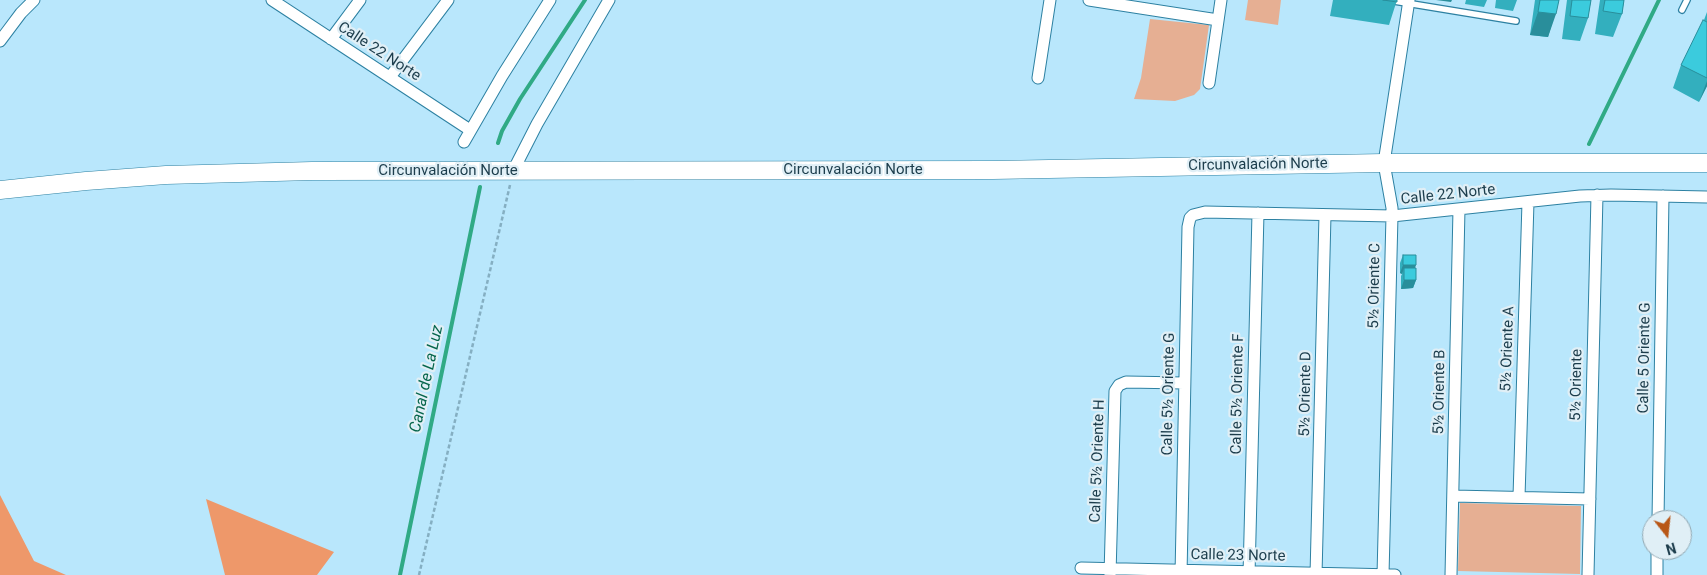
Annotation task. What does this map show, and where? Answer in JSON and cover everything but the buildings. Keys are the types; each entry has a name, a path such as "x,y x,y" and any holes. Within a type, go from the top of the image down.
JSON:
{"main road":[{"name":"Circunvalación Norte","path":"0,190 110,179 239,172 993,170 1384,163 1707,163"}],"street":[{"path":"0,41 21,13 34,0"},
{"name":"Calle 22 Norte","path":"272,0 470,130"},
{"path":"331,38 360,0"},
{"path":"390,77 448,0"},
{"path":"464,142 502,76 550,0"},
{"path":"513,171 537,124 609,0"},
{"path":"1038,78 1050,0"},
{"path":"1089,0 1218,20"},
{"path":"1209,83 1221,0"},
{"name":"5½ Oriente C","path":"1383,575 1392,216 1384,163 1408,2"},
{"name":"Calle 22 Norte","path":"1194,215 1201,212 1392,216 1597,195 1707,197"},
{"name":"5½ Oriente","path":"1588,575 1597,195"},
{"name":"Calle 5 Oriente G","path":"1658,510 1663,196"},
{"name":"5½ Oriente A","path":"1519,497 1528,202"},
{"name":"5½ Oriente B","path":"1451,575 1459,210"},
{"name":"Calle 5½ Oriente F","path":"1249,573 1258,213"},
{"name":"Calle 5½ Oriente G","path":"1181,572 1188,223 1194,215"},
{"name":"5½ Oriente D","path":"1316,574 1325,215"},
{"name":"Calle 5½ Oriente H","path":"1110,572 1115,391 1118,385 1126,382 1184,383"},
{"path":"1453,496 1590,499"},
{"path":"1657,560 1657,575"},
{"name":"Calle 23 Norte","path":"1081,568 1110,572 1395,575"}],"lane":[{"path":"1388,0 1516,21"},
{"path":"1682,10 1686,0"}],"path":[{"path":"418,575 513,171"}],"shaded area":[{"path":"1248,0 1281,0 1278,25 1245,20"},
{"path":"1150,19 1209,25 1200,89 1194,95 1175,101 1134,99 1141,78"},
{"path":"0,495 34,561 66,575 0,575"},
{"path":"206,499 334,552 317,575 225,575"},
{"path":"1460,503 1581,506 1580,574 1458,571"}],"waterway":[{"name":"Canal de La Luz","path":"498,143 502,131 520,99 585,0"},
{"path":"1589,144 1659,0"},
{"name":"Canal de La Luz","path":"400,575 480,187"}]}
